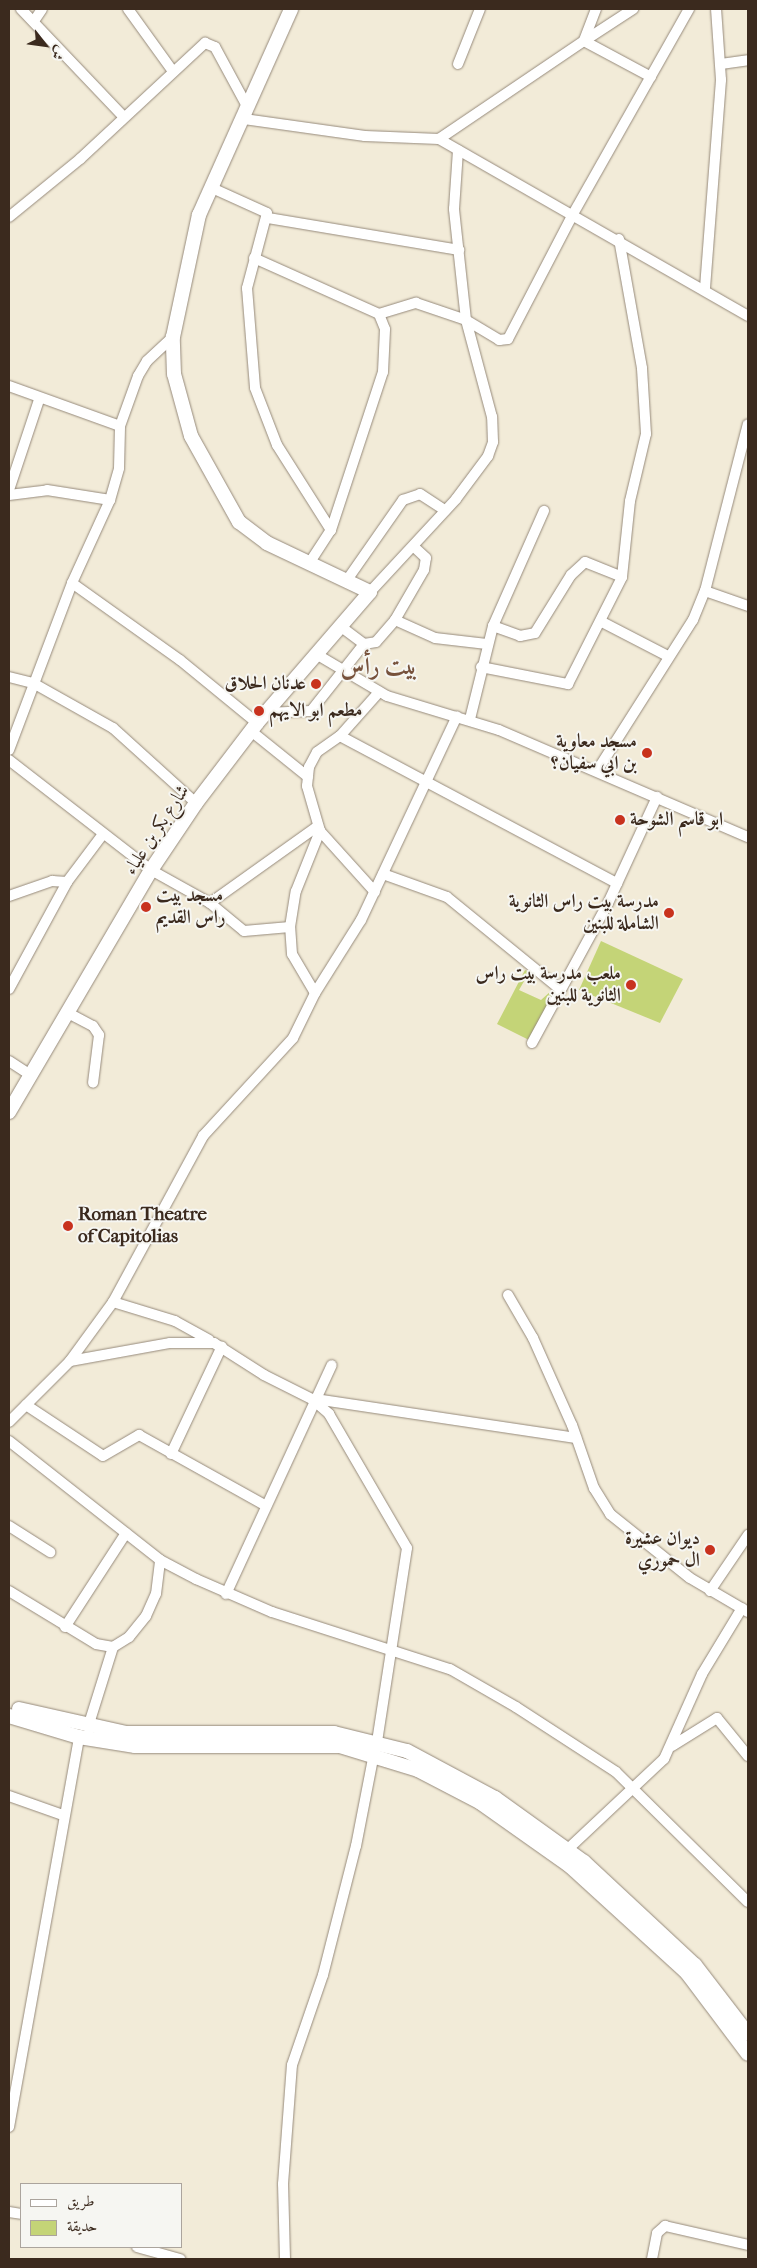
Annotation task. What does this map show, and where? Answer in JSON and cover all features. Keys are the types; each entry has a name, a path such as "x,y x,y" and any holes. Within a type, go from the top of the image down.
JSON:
{"main road":[{"path":"291,9 212,188 189,246 173,337 174,374 182,410 229,509 248,531 370,592"},
{"name":"شارع بكر بن علياء","path":"9,1112 70,1014 151,870 196,803 258,723 370,592"},
{"path":"9,1706 83,1732"},
{"path":"9,1716 163,1748 318,1744 375,1747 454,1774 568,1849 682,1952 717,1989 748,2034"},
{"path":"375,1747 481,1803 570,1866 687,1973 748,2054"}],"street":[{"path":"21,9 123,116"},
{"path":"34,21 42,9"},
{"path":"128,9 172,70"},
{"path":"458,64 480,9"},
{"path":"584,41 596,9"},
{"path":"439,139 634,9"},
{"path":"254,258 379,314 416,303 466,320 499,340 508,339 573,214 689,9"},
{"path":"705,288 721,64 716,9"},
{"path":"584,41 651,77"},
{"path":"10,213 123,116 172,70 210,43 246,113 365,136 439,139 705,288 748,316"},
{"path":"721,64 748,60"},
{"path":"370,592 414,547 445,510 488,456 493,442 492,417 466,320 453,201 458,150"},
{"path":"212,188 264,209 268,218 254,258 247,288 255,388 277,445 331,530"},
{"path":"268,218 459,250"},
{"path":"481,668 568,684 602,622 622,577 630,501 646,434 642,368 618,239"},
{"path":"310,562 331,530 383,372 385,329 379,314"},
{"path":"9,749 72,583 110,500 119,468 120,426 147,361 173,337"},
{"path":"9,386 40,400 120,426"},
{"path":"9,490 40,400"},
{"path":"597,770 668,656 693,620 705,592 748,424"},
{"path":"9,495 47,490 110,500"},
{"path":"347,580 403,500 420,494 445,510"},
{"path":"470,719 481,668 493,626 544,511"},
{"path":"258,723 308,714 364,644 376,642 395,620 427,563 414,547"},
{"path":"493,626 520,636 535,633 571,575 585,562 622,577"},
{"path":"72,583 180,660 258,723 308,777 319,829 375,892"},
{"path":"705,592 748,606"},
{"path":"395,620 435,638 487,644"},
{"path":"602,622 668,656"},
{"path":"340,626 364,644"},
{"path":"316,654 345,668 379,692 470,719 597,770 748,837"},
{"path":"9,677 33,683 113,728 196,803"},
{"path":"308,777 317,752 340,736 379,692"},
{"path":"9,1422 70,1361 113,1302 187,1160 221,1115 293,1038 315,993 343,953 375,892 428,785 457,716"},
{"path":"340,736 428,785 617,884"},
{"path":"9,760 151,870 210,904 246,932 290,927"},
{"path":"532,1043 617,884 657,797"},
{"path":"210,904 319,829"},
{"path":"315,993 292,954 290,927 296,890 319,829"},
{"path":"9,989 67,882 103,834"},
{"path":"383,874 446,897 561,990"},
{"path":"9,896 52,881 67,882"},
{"path":"70,1014 93,1026 99,1036 93,1083"},
{"path":"9,1062 32,1076"},
{"path":"508,1295 533,1338 576,1438 594,1488 610,1514 635,1538 710,1591 745,1610 698,1680 672,1746"},
{"path":"113,1302 176,1321 218,1345 264,1375 312,1399 329,1414 406,1542 407,1570 390,1648 375,1747 329,1952 292,2065 283,2184 285,2259"},
{"path":"70,1361 170,1343 218,1345"},
{"path":"171,1454 218,1345"},
{"path":"226,1594 312,1399 332,1365"},
{"path":"312,1399 576,1438"},
{"path":"26,1405 103,1456 139,1436 264,1505"},
{"path":"9,1441 160,1560 226,1594 390,1648 470,1679 596,1757 635,1789 748,1902"},
{"path":"9,1526 50,1552"},
{"path":"65,1627 126,1532"},
{"path":"710,1591 748,1535"},
{"path":"9,2127 63,1815 83,1732 113,1647 129,1637 146,1616 156,1594 160,1560"},
{"path":"9,1591 65,1627 96,1644 113,1647"},
{"path":"568,1849 635,1789 672,1746 717,1718 748,1756"},
{"path":"9,1796 63,1815"},
{"path":"652,2259 657,2233 665,2226 748,2245"},
{"path":"141,2248 180,2259"}],"green space":[{"name":"ملعب مدرسة بيت راس الثانوية للبنين","path":"601,941 683,979 660,1023 579,990"},
{"path":"525,970 536,975 527,976 519,990 541,1000 551,991 556,994 531,1041 497,1024"}],"place":[{"name":"عدنان الحلاق","path":"316,684"},
{"name":"مطعم ابو الايهم","path":"259,711"},
{"name":"مسجد معاوية بن ابي سفيان؟","path":"647,753"},
{"name":"ابو قاسم الشوحة","path":"620,820"},
{"name":"مسجد بيت راس القديم","path":"146,907"},
{"name":"مدرسة بيت راس الثانوية الشاملة للبنين","path":"669,913"},
{"name":"ملعب مدرسة بيت راس الثانوية للبنين","path":"631,985"},
{"name":"Roman Theatre of Capitolias","path":"68,1226"},
{"name":"ديوان عشيرة ال حموري","path":"710,1550"}],"district":[{"name":"بيت رأس","path":"379,667"}]}
